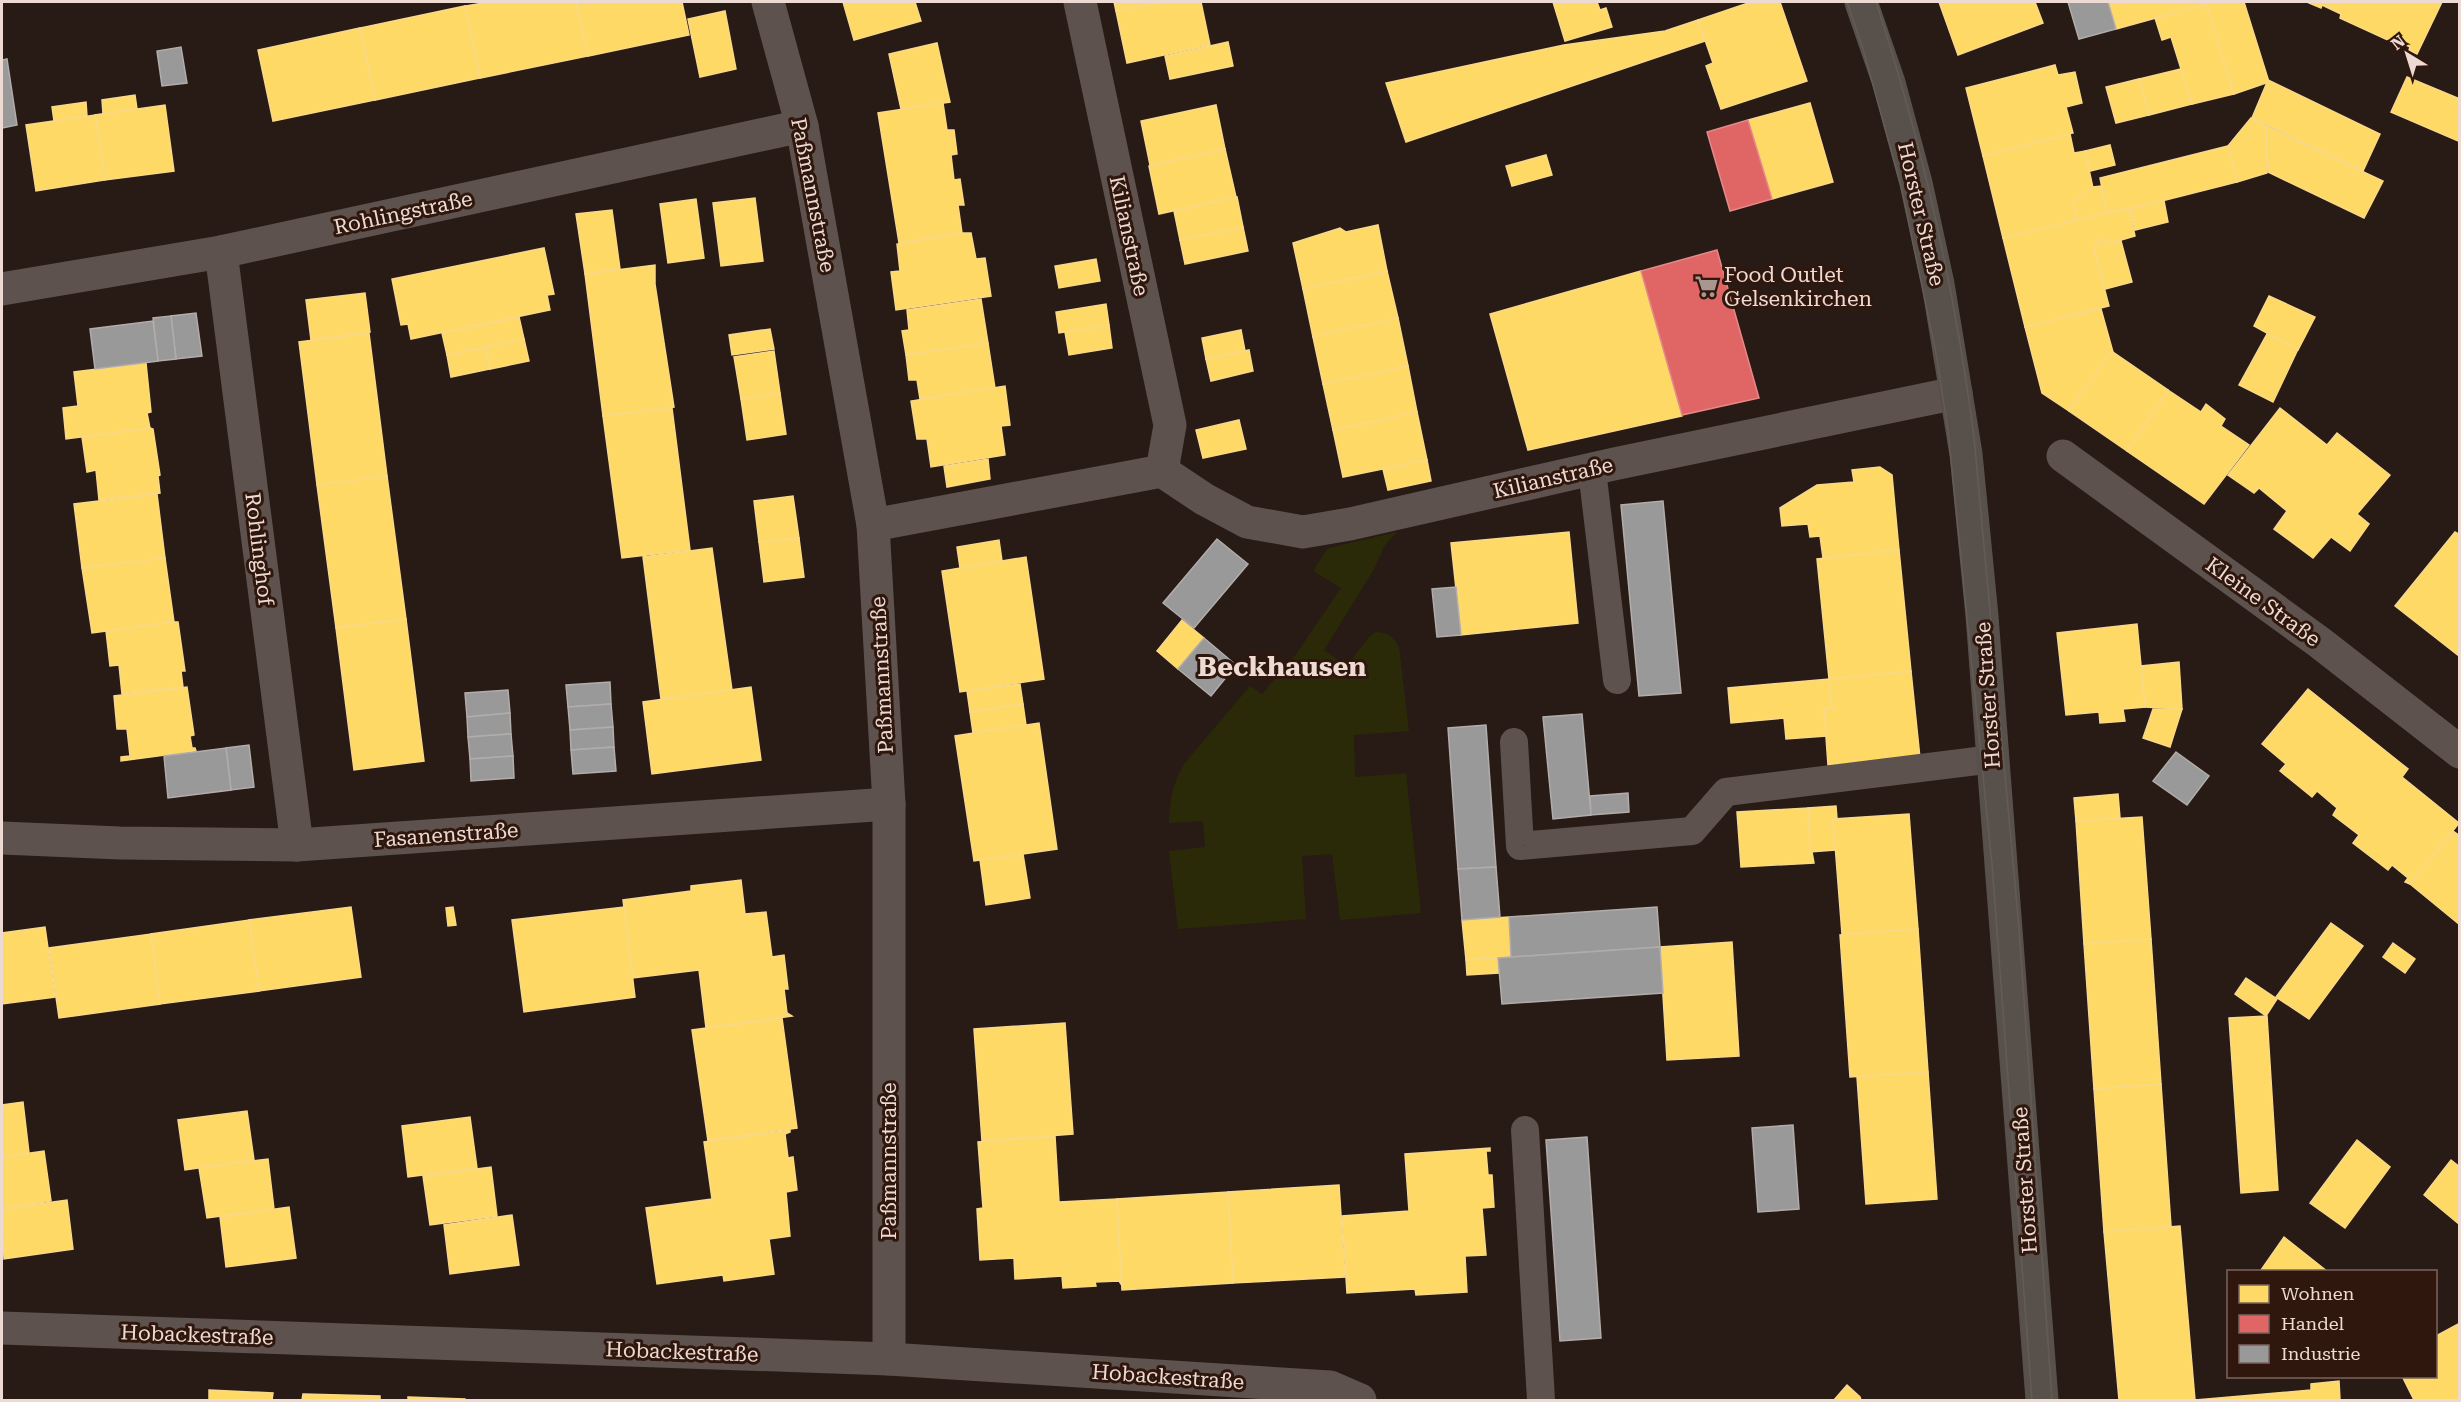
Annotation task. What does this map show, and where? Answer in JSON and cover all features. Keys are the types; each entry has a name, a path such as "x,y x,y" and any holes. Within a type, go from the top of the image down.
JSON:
{"main road":[{"name":"Horster Straße","path":"1861,2 1888,82 1916,183 1938,284 1966,454 1993,759 2042,1401"}],"street":[{"name":"Paßmannstraße","path":"768,2 802,126 873,525 889,804 889,1359"},
{"name":"Kilianstraße","path":"1080,2 1170,425 1162,471 1204,499 1247,522 1303,532 1350,524 1956,393"},
{"name":"Rohlingstraße","path":"2,290 220,252 802,126"},
{"name":"Rohlinghof","path":"220,252 297,845"},
{"name":"Kleine Straße","path":"2063,456 2319,642 2460,752"},
{"path":"873,525 1162,471"},
{"name":"Fasanenstraße","path":"2,838 120,843 297,845 889,804"},
{"name":"Hobackestraße","path":"2,1328 889,1359 1330,1387 1360,1401"}],"lane":[{"path":"1592,470 1617,680"},
{"path":"1514,742 1520,846 1692,831 1726,792 1993,759"},
{"path":"1525,1130 1541,1401"}],"shaded area":[{"path":"1397,532 1385,545 1374,569 1324,650 1347,666 1368,638 1376,632 1390,636 1399,647 1409,731 1354,735 1355,777 1406,773 1421,913 1340,920 1332,854 1302,856 1306,919 1178,929 1169,851 1205,847 1203,821 1169,823 1172,792 1184,764 1250,686 1262,694 1296,654 1341,588 1313,571 1328,548"}],"building: Wohnen":[{"path":"489,2 576,2 588,56 480,78 465,6"},
{"path":"576,2 682,2 689,35 588,56"},
{"path":"843,2 915,2 921,21 854,40"},
{"path":"1114,2 1161,2 1116,11"},
{"path":"1161,2 1201,2 1210,45 1127,63 1116,11"},
{"path":"1553,2 1597,2 1600,10 1606,8 1612,27 1565,41"},
{"path":"1751,2 1780,2 1807,81 1721,109 1706,66 1713,63 1698,20"},
{"path":"1939,2 2035,2 2043,23 1958,55"},
{"path":"2108,2 2204,2 2206,4 2116,29"},
{"path":"2204,2 2244,2 2269,82 2234,94"},
{"path":"2310,2 2442,2 2417,54 2409,50 2410,47 2392,38 2390,41 2340,18 2341,14"},
{"path":"2206,4 2234,94 2192,104 2171,37 2162,40 2155,18"},
{"path":"465,6 480,78 375,100 360,28"},
{"path":"725,11 736,69 700,77 688,19"},
{"path":"1698,20 1705,41 1406,142 1386,83 1564,45 1665,31"},
{"path":"360,28 375,100 273,121 258,50"},
{"path":"1228,42 1233,66 1170,79 1165,56"},
{"path":"937,43 950,102 901,109 889,54"},
{"path":"2055,65 2058,75 2075,72 2082,103 2066,107 2073,133 1983,156 1966,88"},
{"path":"2181,69 2192,104 2149,115 2139,79"},
{"path":"2407,77 2460,99 2458,141 2391,112"},
{"path":"2139,79 2149,115 2116,123 2106,87"},
{"path":"2268,80 2380,134 2363,171 2252,118"},
{"path":"135,95 137,109 103,114 102,100"},
{"path":"86,102 87,116 54,121 52,107"},
{"path":"943,103 947,130 954,130 957,154 951,155 954,180 960,179 964,205 958,205 962,233 899,243 878,113"},
{"path":"1810,103 1833,182 1772,199 1748,120"},
{"path":"165,105 174,171 105,180 95,115"},
{"path":"1216,105 1225,149 1150,165 1141,121"},
{"path":"95,115 105,180 36,191 26,125"},
{"path":"2251,118 2266,126 2267,173 2237,182 2228,146"},
{"path":"2266,126 2383,181 2364,218 2268,172"},
{"path":"2070,134 2074,153 2085,151 2093,188 2073,203 2077,220 2003,238 1983,156"},
{"path":"2110,145 2115,165 2090,171 2085,151"},
{"path":"2228,146 2237,182 2107,213 2100,178"},
{"path":"1225,149 1236,197 1159,214 1149,166"},
{"path":"1546,155 1552,175 1512,186 1506,166"},
{"path":"2101,186 2107,213 2077,220 2073,203 2093,187"},
{"path":"1237,197 1243,227 1180,240 1174,211"},
{"path":"755,198 763,261 721,266 713,203"},
{"path":"696,199 704,258 668,263 660,204"},
{"path":"2164,201 2168,222 2135,230 2130,209"},
{"path":"2129,208 2135,236 2108,244 2101,238 2094,249 2109,306 2025,327 2003,238"},
{"path":"612,210 620,269 585,274 576,214"},
{"path":"1378,225 1387,271 1303,289 1293,243 1340,228 1346,232"},
{"path":"1243,227 1248,251 1185,264 1180,240"},
{"path":"971,233 976,259 985,258 991,296 896,310 891,272 900,271 897,244"},
{"path":"2101,239 2108,244 2121,241 2132,282 2105,289 2094,249"},
{"path":"544,248 554,294 547,295 550,310 411,339 408,324 401,325 392,279"},
{"path":"1096,259 1100,281 1059,288 1055,266"},
{"path":"655,265 655,284 674,407 603,416 585,274"},
{"path":"1387,271 1398,318 1313,337 1303,289"},
{"path":"1641,271 1682,416 1528,450 1490,314"},
{"path":"365,293 370,332 311,340 306,300"},
{"path":"2269,296 2315,317 2298,350 2254,326"},
{"path":"981,299 988,343 906,355 902,331 909,330 907,310"},
{"path":"1106,304 1109,325 1059,333 1056,312"},
{"path":"2101,309 2113,352 2109,354 2069,411 2042,393 2025,327"},
{"path":"519,317 524,339 447,355 442,333"},
{"path":"1398,318 1408,366 1323,384 1313,337"},
{"path":"1109,325 1112,348 1069,355 1065,332"},
{"path":"770,329 774,349 732,355 729,335"},
{"path":"1241,330 1245,351 1206,359 1202,338"},
{"path":"369,333 387,476 317,485 299,342"},
{"path":"2267,334 2298,349 2273,402 2239,385"},
{"path":"524,339 529,361 490,369 486,347"},
{"path":"988,343 995,388 920,399 917,380 909,380 906,355"},
{"path":"486,347 490,369 451,377 447,355"},
{"path":"1249,350 1253,371 1211,381 1206,359"},
{"path":"774,351 780,393 741,399 734,357"},
{"path":"2113,352 2168,390 2127,451 2069,411 2109,354"},
{"path":"146,363 151,412 147,413 150,428 66,439 63,408 78,406 74,372"},
{"path":"1408,366 1417,412 1333,430 1323,384"},
{"path":"1005,386 1010,425 1001,426 1005,455 931,467 927,439 917,439 911,401"},
{"path":"2168,390 2201,412 2206,404 2225,419 2221,426 2249,445 2204,504 2127,451"},
{"path":"780,393 786,434 747,440 741,399"},
{"path":"672,408 690,550 622,558 603,416"},
{"path":"2280,408 2327,445 2337,433 2390,475 2357,514 2369,524 2350,551 2331,537 2313,558 2274,529 2287,511 2259,488 2254,493 2228,475"},
{"path":"1417,412 1427,460 1343,477 1333,430"},
{"path":"1239,420 1246,449 1203,458 1196,430"},
{"path":"153,429 160,475 158,476 160,493 99,500 96,470 87,472 82,437"},
{"path":"988,459 990,479 947,487 944,466"},
{"path":"1427,460 1431,481 1388,490 1383,469"},
{"path":"1880,467 1892,475 1899,550 1823,558 1820,536 1810,537 1808,524 1782,526 1780,508 1817,485 1854,482 1852,470"},
{"path":"387,476 406,619 336,628 317,485"},
{"path":"157,494 165,558 82,568 74,504"},
{"path":"793,496 799,538 759,542 754,501"},
{"path":"1569,532 1578,623 1461,635 1451,543"},
{"path":"2455,532 2460,535 2459,656 2395,606"},
{"path":"799,538 804,577 764,582 759,542"},
{"path":"999,540 1002,561 960,568 957,547"},
{"path":"712,548 732,690 661,699 643,557"},
{"path":"1899,550 1911,671 1829,679 1817,559"},
{"path":"1026,557 1044,679 960,692 942,571"},
{"path":"165,558 174,622 92,633 82,568"},
{"path":"406,619 424,761 354,770 336,628"},
{"path":"1182,620 1204,638 1178,669 1157,651"},
{"path":"178,622 185,671 181,671 183,687 122,694 119,665 110,666 106,631"},
{"path":"2137,624 2145,707 2123,709 2125,721 2100,723 2099,712 2066,715 2057,633"},
{"path":"2179,662 2182,709 2145,707 2141,666"},
{"path":"1911,671 1920,758 1828,765 1824,709 1832,708 1829,679"},
{"path":"1829,679 1832,708 1824,709 1826,736 1786,739 1784,718 1731,723 1728,688"},
{"path":"1020,684 1023,704 970,712 967,691"},
{"path":"187,687 194,735 190,736 192,748 196,751 121,761 121,757 130,756 127,729 117,729 114,696"},
{"path":"751,687 761,760 652,774 643,702"},
{"path":"2308,689 2408,769 2402,777 2459,823 2410,884 2405,882 2408,878 2392,865 2388,870 2353,843 2359,835 2333,815 2337,808 2317,791 2312,797 2280,771 2286,764 2262,744"},
{"path":"1023,704 1026,725 973,733 970,712"},
{"path":"2153,709 2182,709 2170,747 2143,738"},
{"path":"1039,723 1057,849 974,861 955,736"},
{"path":"2118,794 2120,818 2076,821 2074,798"},
{"path":"1836,806 1837,819 1833,819 1835,850 1810,852 1808,808"},
{"path":"1808,808 1810,852 1812,852 1814,863 1741,867 1737,812"},
{"path":"1909,814 1918,929 1842,934 1833,819"},
{"path":"2142,817 2151,939 2084,944 2076,821"},
{"path":"2453,831 2460,836 2460,925 2410,884"},
{"path":"1023,854 1030,898 986,905 980,860"},
{"path":"741,880 745,914 766,912 772,957 784,955 788,989 784,989 787,1013 792,1016 706,1028 699,970 633,978 623,900 691,891 691,886"},
{"path":"351,907 361,977 259,991 249,920"},
{"path":"453,907 456,925 448,926 446,908"},
{"path":"624,907 635,997 524,1012 512,920"},
{"path":"1509,917 1511,957 1466,960 1462,920"},
{"path":"249,920 259,991 160,1004 151,934"},
{"path":"2331,923 2363,946 2309,1019 2276,997"},
{"path":"45,927 55,997 2,1004 2,933"},
{"path":"1918,929 1928,1072 1850,1077 1840,935"},
{"path":"151,934 160,1004 59,1018 49,948"},
{"path":"2151,939 2161,1084 2094,1089 2084,944"},
{"path":"1732,942 1739,1056 1667,1060 1660,947"},
{"path":"2393,943 2415,959 2405,973 2383,957"},
{"path":"1498,958 1499,973 1467,975 1466,960"},
{"path":"2246,978 2277,999 2266,1016 2235,994"},
{"path":"2267,1016 2278,1190 2241,1193 2229,1018"},
{"path":"782,1018 797,1128 708,1141 692,1030"},
{"path":"1065,1023 1073,1134 982,1141 974,1029"},
{"path":"1928,1072 1937,1199 1866,1204 1857,1077"},
{"path":"2161,1084 2171,1226 2104,1232 2094,1089"},
{"path":"23,1102 29,1153 2,1157 2,1105"},
{"path":"247,1111 254,1160 185,1170 178,1120"},
{"path":"470,1117 477,1168 408,1177 402,1126"},
{"path":"790,1130 785,1134 788,1158 793,1157 797,1190 786,1192 790,1236 769,1239 774,1274 724,1281 723,1275 657,1284 646,1208 712,1199 704,1142"},
{"path":"1055,1136 1059,1202 1117,1199 1121,1284 1119,1281 1095,1282 1096,1286 1063,1288 1062,1276 1015,1279 1014,1258 980,1260 977,1209 983,1208 978,1142"},
{"path":"2357,1140 2390,1167 2345,1228 2310,1203"},
{"path":"1490,1148 1490,1151 1486,1151 1488,1175 1492,1175 1494,1207 1482,1208 1486,1255 1465,1256 1467,1292 1416,1295 1415,1289 1347,1293 1342,1216 1409,1211 1405,1154"},
{"path":"44,1151 51,1201 2,1209 2,1157"},
{"path":"268,1159 274,1209 207,1218 199,1168"},
{"path":"2451,1160 2460,1167 2460,1225 2424,1195"},
{"path":"491,1167 497,1216 430,1225 423,1176"},
{"path":"1339,1185 1345,1277 1233,1283 1228,1192"},
{"path":"1228,1192 1233,1283 1122,1290 1117,1199"},
{"path":"67,1200 73,1249 4,1259 2,1209"},
{"path":"289,1207 296,1258 226,1267 220,1217"},
{"path":"512,1215 519,1265 450,1274 444,1225"},
{"path":"2180,1226 2195,1400 2119,1400 2104,1232"},
{"path":"2284,1237 2325,1270 2261,1270"},
{"path":"2460,1323 2460,1400 2414,1400 2403,1378 2437,1378 2437,1335"},
{"path":"2339,1381 2340,1400 2195,1400 2311,1390 2311,1384"},
{"path":"1847,1385 1860,1397 1861,1400 1834,1400"},
{"path":"209,1390 273,1393 272,1400 209,1400"},
{"path":"303,1394 380,1396 380,1400 302,1400"},
{"path":"408,1397 465,1399 465,1400 408,1400"}],"building: Handel":[{"path":"1748,120 1772,199 1730,211 1707,132"},
{"path":"1717,250 1759,398 1682,415 1641,271"}],"building: Industrie":[{"path":"2068,2 2108,2 2116,29 2079,39"},
{"path":"181,47 187,83 162,86 157,51"},
{"path":"7,59 17,125 2,128 2,60"},
{"path":"196,313 202,356 176,359 171,316"},
{"path":"171,316 176,359 158,361 153,318"},
{"path":"153,321 158,361 95,369 90,329"},
{"path":"1663,501 1681,693 1639,696 1621,505"},
{"path":"1217,539 1248,564 1194,628 1163,603"},
{"path":"1456,587 1461,635 1437,637 1432,589"},
{"path":"1204,638 1236,665 1211,696 1178,669"},
{"path":"610,682 611,704 568,707 566,685"},
{"path":"508,690 510,713 467,717 465,693"},
{"path":"611,704 613,727 570,730 568,707"},
{"path":"510,713 511,734 468,737 467,717"},
{"path":"1582,714 1591,815 1553,819 1543,717"},
{"path":"1486,725 1496,867 1458,869 1448,728"},
{"path":"613,727 614,747 571,750 570,730"},
{"path":"511,734 513,756 470,759 468,737"},
{"path":"249,745 254,787 231,790 226,748"},
{"path":"614,747 616,771 573,774 571,750"},
{"path":"226,748 231,790 168,798 164,756"},
{"path":"2176,752 2209,776 2187,805 2153,781"},
{"path":"513,756 514,778 471,781 470,759"},
{"path":"1628,793 1629,812 1591,815 1590,796"},
{"path":"1496,867 1500,917 1462,920 1458,869"},
{"path":"1657,907 1660,947 1511,957 1509,917"},
{"path":"1660,947 1663,993 1502,1004 1498,958"},
{"path":"1793,1125 1799,1209 1758,1212 1752,1128"},
{"path":"1587,1137 1601,1338 1560,1341 1546,1140"}],"tram line":[{"path":"1847,2 1863,49 1901,186 1936,353 1948,430 1992,864 2032,1400"},
{"path":"1876,2 1908,109 1935,217 1957,327 1974,437 2019,928 2052,1400"}],"place":[{"name":"Food Outlet Gelsenkirchen","path":"1706,287"}],"district":[{"name":"Beckhausen","path":"1282,667"}]}
